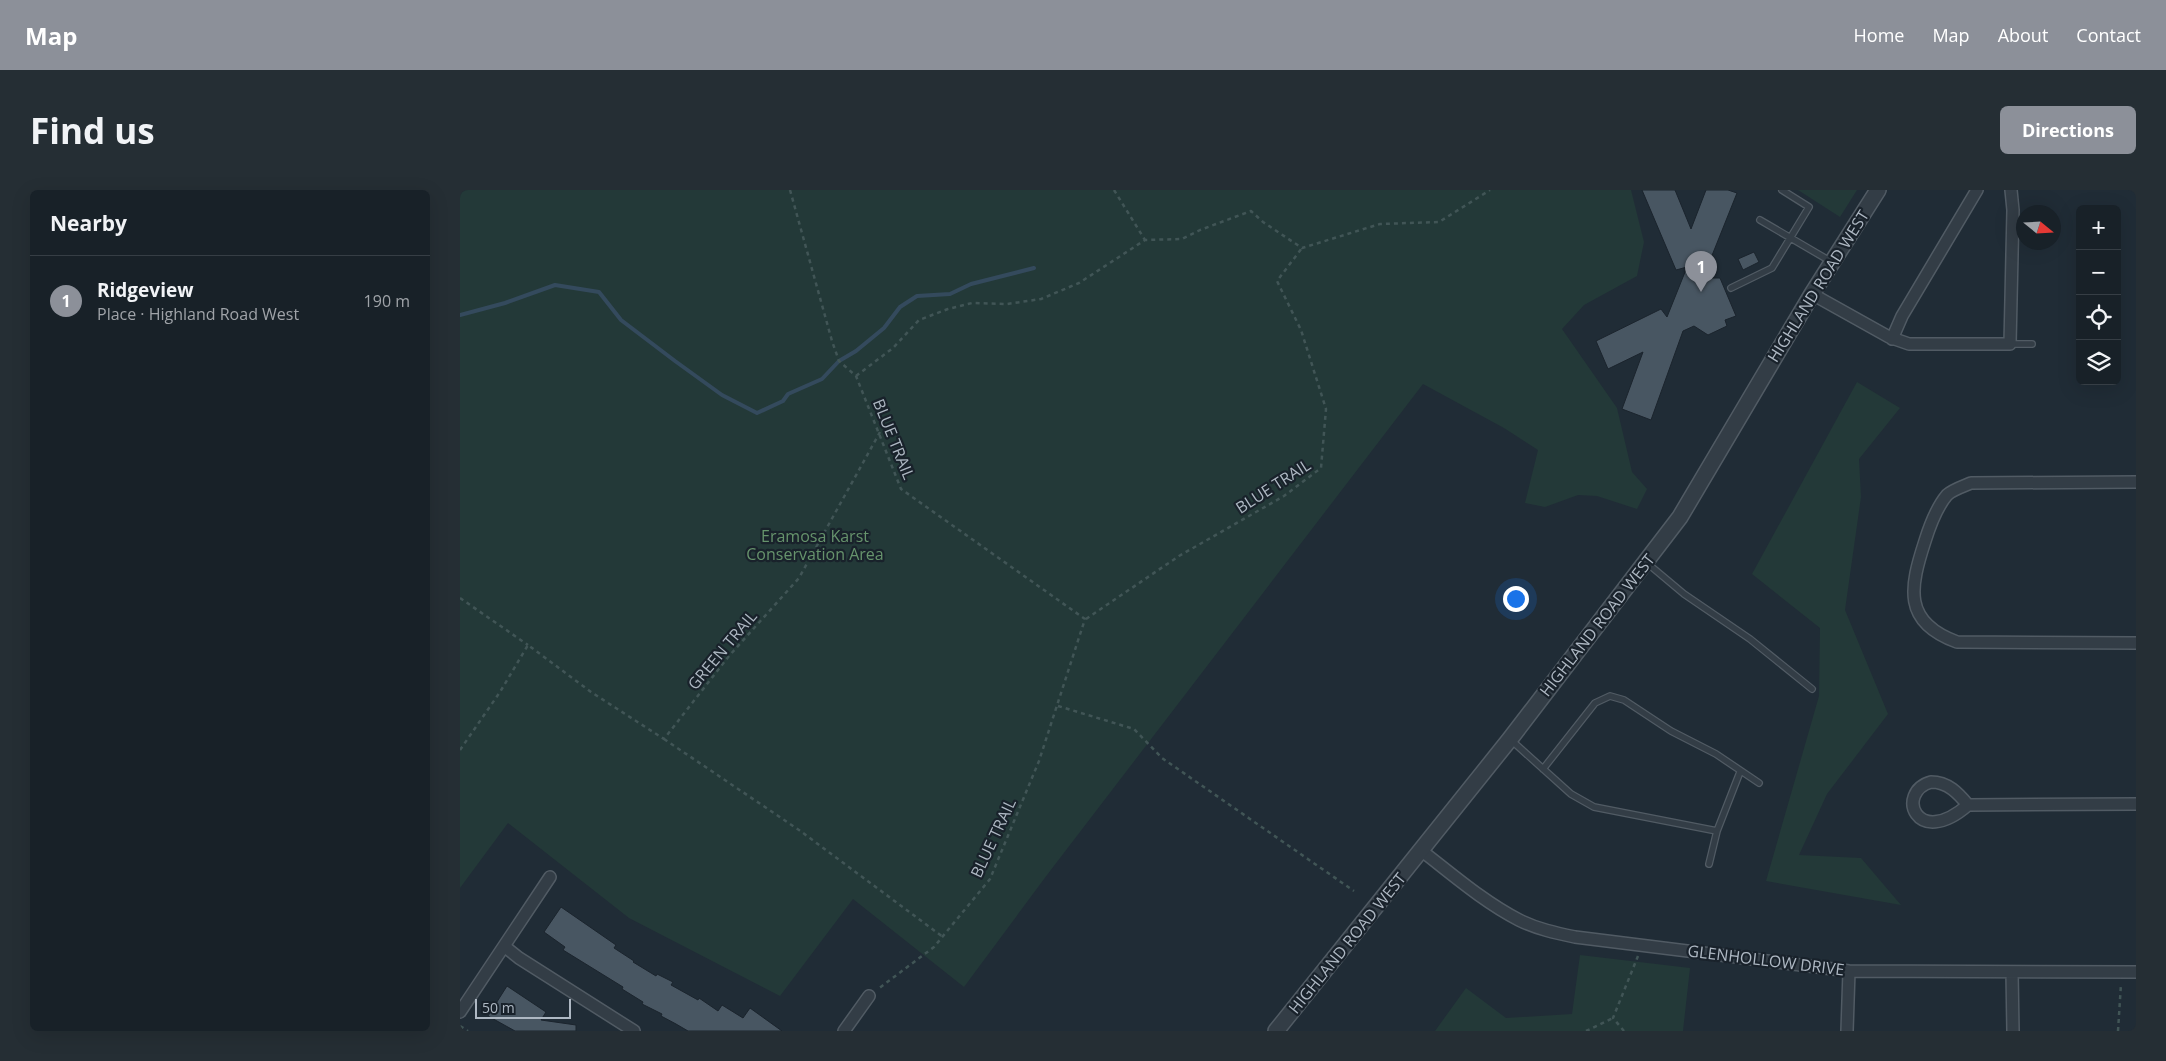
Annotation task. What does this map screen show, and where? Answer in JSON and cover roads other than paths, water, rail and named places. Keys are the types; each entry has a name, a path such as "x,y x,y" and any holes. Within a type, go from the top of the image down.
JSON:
{"street":[{"name":"HIGHLAND ROAD WEST","path":"1276,1031 1510,739 1680,516 1812,294 1878,190"},
{"path":"1892,339 1902,316 1977,190"},
{"path":"1812,294 1892,339 1909,344 2010,344 2013,210 2011,190"},
{"path":"2136,482 1971,483 1955,490 1948,494 1933,518 1915,573 1913,595 1919,615 1941,636 1957,642 2136,643"},
{"path":"1968,805 1958,793 1938,782 1931,782 1919,788 1913,800 1916,813 1926,822 1933,823 1955,816 1968,805 2136,804"},
{"name":"GLENHOLLOW DRIVE","path":"1422,851 1478,894 1520,920 1540,928 1575,937 1849,971 2136,972"},
{"path":"460,1012 550,877"},
{"path":"504,946 518,958 634,1031"},
{"path":"1847,1031 1849,971"},
{"path":"2012,972 2013,1031"},
{"path":"844,1031 869,996"}],"lane":[{"path":"1731,288 1772,268 1809,207 1782,190"},
{"path":"1760,220 1832,262"},
{"path":"2010,344 2032,344"},
{"path":"1645,562 1684,594 1750,639 1812,689"},
{"path":"1543,769 1595,703 1610,696 1624,700 1671,731 1716,754 1740,772 1759,783"},
{"path":"1510,739 1580,800 1594,807 1717,831"},
{"path":"1709,864 1717,831 1740,772"}],"waterway":[{"path":"460,315 505,303 555,285 599,292 621,320 722,395 757,413 783,401 788,394 822,379 839,361 856,351 884,328 900,307 917,296 950,294 971,284 1034,268"}],"place":[{"name":"Ridgeview","path":"1701,292"}],"park label":[{"name":"Eramosa Karst Conservation Area","path":"815,545"}]}
